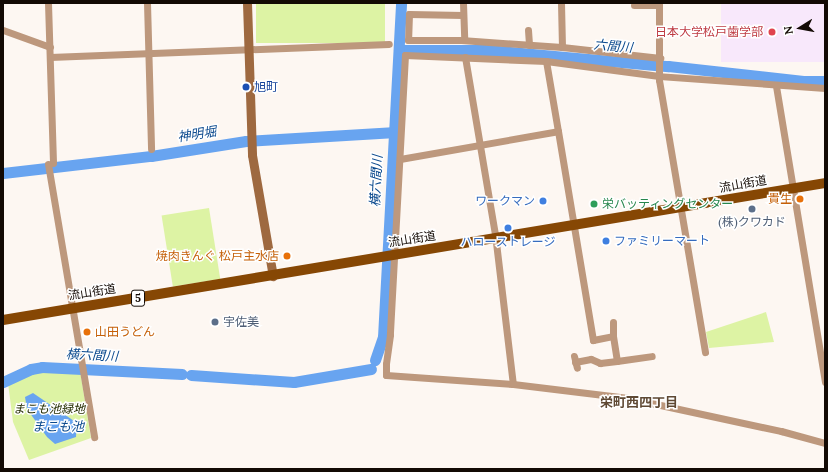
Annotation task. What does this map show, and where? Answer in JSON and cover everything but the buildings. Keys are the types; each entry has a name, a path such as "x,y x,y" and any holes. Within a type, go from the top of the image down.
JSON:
{"main road":[{"name":"流山街道","path":"3,320 825,183"}],"street":[{"path":"48,3 50,47 49,172 94,437"},
{"path":"147,3 151,149"},
{"path":"247,3 251,140 272,276"},
{"path":"463,3 464,40"},
{"path":"561,3 562,47"},
{"path":"634,5 659,4 659,76 705,352"},
{"path":"463,15 409,14 408,40 464,40 562,47 660,58"},
{"path":"3,30 50,47"},
{"path":"528,30 529,45"},
{"path":"50,57 389,44"},
{"path":"825,88 776,86 659,76 546,61 405,55 386,375 513,384 628,398 781,431 825,443"},
{"path":"465,57 496,239 513,384"},
{"path":"546,61 594,340 613,336"},
{"path":"776,86 825,382"},
{"path":"400,159 558,131"},
{"path":"615,325 613,336 617,360"},
{"path":"575,362 592,360 600,363 652,356"}],"shaded area":[{"name":"日本大学松戸歯学部","path":"721,3 825,3 825,62 721,62"}],"green space":[{"path":"256,3 385,3 385,43 256,43"},
{"path":"209,208 220,279 173,287 162,216"},
{"path":"766,312 774,342 709,348 706,332"},
{"name":"まこも池緑地","path":"41,368 80,371 91,438 29,460 13,422 8,383 26,373"}],"water":[{"name":"まこも池","path":"33,393 77,423 76,437 55,444 47,437 27,409 25,397"}],"waterway":[{"name":"横六間川","path":"375,360 383,337 401,3"},
{"name":"六間川","path":"399,50 487,50 668,66 803,81 825,81"},
{"name":"神明堀","path":"3,173 151,156 246,141 396,132"},
{"name":"横六間川","path":"3,382 31,369 42,367 182,374"},
{"name":"横六間川","path":"191,375 294,382 371,369"}],"place":[{"name":"日本大学松戸歯学部","path":"772,32"},
{"name":"旭町","path":"246,87"},
{"name":"貴生","path":"800,199"},
{"name":"ワークマン","path":"543,201"},
{"name":"栄バッティングセンター","path":"594,204"},
{"name":"(株)クワカド","path":"752,209"},
{"name":"ハローストレージ","path":"508,228"},
{"name":"ファミリーマート","path":"606,241"},
{"name":"焼肉きんぐ 松戸主水店","path":"287,256"},
{"name":"宇佐美","path":"215,322"},
{"name":"山田うどん","path":"87,332"}],"district":[{"name":"栄町西四丁目","path":"639,403"}]}
